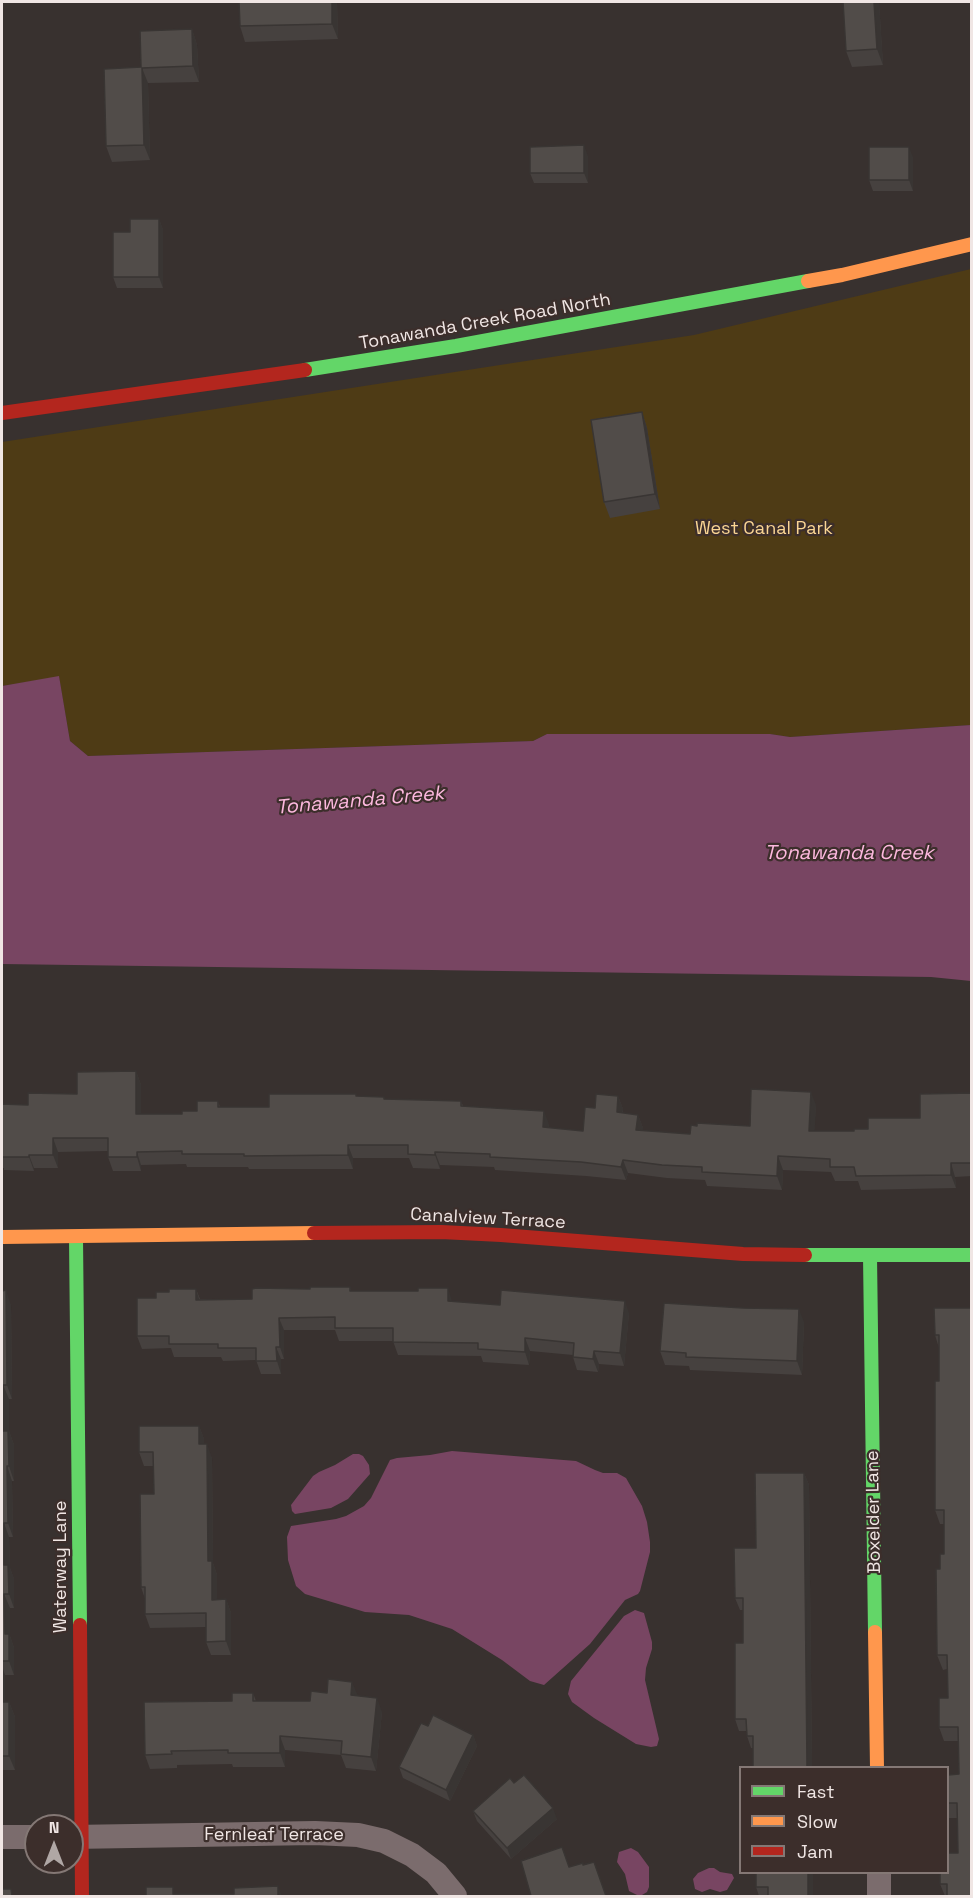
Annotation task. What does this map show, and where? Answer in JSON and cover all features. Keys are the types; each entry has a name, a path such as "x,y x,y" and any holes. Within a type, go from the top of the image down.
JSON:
{"street":[{"name":"Tonawanda Creek Road North","path":"2,413 364,362 456,346 842,275 972,244"},
{"name":"Canalview Terrace","path":"2,1237 76,1238 441,1232 743,1254 972,1255"},
{"name":"Waterway Lane","path":"76,1238 77,1814"},
{"name":"Boxelder Lane","path":"870,1256 877,1766"},
{"name":"Fernleaf Terrace","path":"84,1837 315,1833 358,1835 384,1841 418,1858 436,1873 455,1896"},
{"path":"2,1837 24,1837"},
{"name":"Waterway Lane","path":"80,1874 82,1896"},
{"path":"879,1874 879,1896"}],"green space":[{"name":"West Canal Park","path":"971,269 971,725 790,737 770,734 547,734 533,741 88,756 70,741 59,677 2,686 2,442 694,335"}],"water":[{"name":"Tonawanda Creek","path":"59,676 70,741 88,756 533,741 547,734 770,734 790,737 971,725 971,981 931,977 2,964 2,686"},
{"path":"452,1451 576,1461 603,1473 617,1473 626,1478 642,1506 647,1522 650,1552 640,1591 625,1600 590,1644 544,1685 530,1681 502,1660 452,1629 409,1615 365,1612 305,1594 296,1586 288,1560 287,1537 291,1526 336,1519 364,1506 371,1498 390,1460"},
{"path":"353,1454 363,1456 369,1465 370,1474 348,1499 331,1508 295,1514 292,1511 291,1505 313,1476"},
{"path":"635,1610 644,1613 652,1642 645,1680 659,1739 657,1746 651,1747 636,1744 594,1718 572,1702 568,1694 571,1681 624,1616"},
{"path":"631,1848 638,1852 649,1867 649,1887 642,1895 629,1891 625,1874 617,1862 619,1852"},
{"path":"709,1868 732,1874 734,1878 727,1890 720,1892 710,1889 702,1892 695,1889 693,1879 698,1873"}],"building":[{"path":"239,2 332,2 332,24 240,26"},
{"path":"843,2 874,2 877,49 846,51"},
{"path":"192,29 193,66 142,68 144,145 106,146 104,69 141,67 140,31"},
{"path":"584,145 584,173 530,173 530,147"},
{"path":"869,147 909,147 909,180 869,180"},
{"path":"130,219 159,219 159,277 113,277 113,232 130,232"},
{"path":"642,412 655,494 604,502 591,420"},
{"path":"136,1071 136,1114 182,1114 182,1111 197,1111 197,1101 218,1101 218,1107 269,1107 269,1094 356,1094 356,1096 384,1097 384,1099 461,1101 461,1106 544,1111 543,1127 583,1131 585,1107 595,1108 596,1094 618,1096 617,1112 638,1115 636,1130 690,1134 691,1125 697,1126 697,1123 750,1126 751,1089 811,1092 809,1131 868,1129 868,1118 920,1118 920,1094 972,1093 972,1163 951,1163 951,1175 856,1176 854,1167 830,1167 830,1159 778,1156 777,1176 702,1172 702,1167 623,1160 621,1167 581,1162 490,1157 490,1154 435,1152 435,1155 408,1154 408,1145 348,1145 348,1155 244,1156 244,1154 182,1154 182,1151 137,1152 137,1157 108,1157 108,1138 53,1138 53,1155 2,1157 2,1104 28,1105 28,1093 77,1094 77,1072"},
{"path":"310,1287 350,1287 350,1291 418,1291 418,1288 448,1288 448,1301 500,1305 501,1290 625,1301 620,1353 594,1351 593,1359 573,1357 574,1343 525,1338 525,1352 478,1349 478,1343 393,1342 393,1328 335,1328 335,1317 279,1318 280,1347 276,1347 277,1361 256,1361 256,1348 218,1348 218,1344 169,1344 169,1336 137,1336 137,1298 156,1298 156,1292 169,1292 169,1289 196,1289 196,1300 252,1299 252,1289 256,1288 310,1289"},
{"path":"6,1290 7,1385 3,1385 3,1431 8,1431 9,1466 7,1466 8,1523 4,1523 4,1565 8,1565 9,1594 4,1594 5,1634 9,1634 9,1661 2,1661 2,1291"},
{"path":"664,1303 799,1309 797,1361 686,1357 686,1353 660,1351"},
{"path":"934,1308 972,1308 972,1896 947,1896 947,1884 940,1884 940,1874 949,1874 949,1853 958,1853 957,1803 949,1803 949,1775 959,1774 958,1727 939,1727 939,1698 948,1698 947,1655 937,1655 936,1569 940,1569 940,1554 944,1554 944,1510 935,1510 935,1381 939,1381 939,1335 935,1335"},
{"path":"139,1426 199,1426 199,1444 207,1444 208,1561 212,1561 212,1600 226,1599 226,1641 206,1642 206,1613 145,1614 145,1587 141,1587 140,1494 154,1494 153,1452 139,1452"},
{"path":"755,1473 804,1473 807,1766 753,1766 753,1736 747,1736 746,1719 735,1719 735,1643 743,1643 743,1598 735,1598 734,1548 756,1548"},
{"path":"328,1679 352,1682 351,1695 377,1698 371,1757 341,1754 342,1741 280,1736 280,1753 228,1753 228,1750 171,1751 172,1754 145,1755 144,1702 232,1701 232,1693 253,1693 253,1701 310,1701 311,1691 327,1693"},
{"path":"2,1702 9,1702 9,1756 2,1756"},
{"path":"433,1715 473,1735 446,1790 399,1767 421,1723 428,1726"},
{"path":"524,1775 553,1808 507,1848 473,1811 510,1778 514,1783"},
{"path":"562,1847 569,1867 594,1862 606,1896 531,1896 521,1861"},
{"path":"756,1874 808,1874 808,1896 768,1896 768,1887 756,1887"},
{"path":"278,1886 278,1896 146,1896 146,1887 173,1887 173,1894 234,1894 234,1888"},
{"path":"2,1889 11,1889 12,1896 2,1896"}],"traffic: fast":[{"path":"305,370 456,346 808,281"},
{"path":"76,1238 80,1625"},
{"path":"805,1255 972,1255"},
{"path":"870,1256 875,1632"}],"traffic: slow":[{"path":"808,281 972,244"},
{"path":"2,1237 314,1233"},
{"path":"875,1632 877,1766"}],"traffic: jam":[{"path":"2,413 305,370"},
{"path":"314,1233 441,1232 743,1254 805,1255"},
{"path":"80,1625 82,1896"}]}
